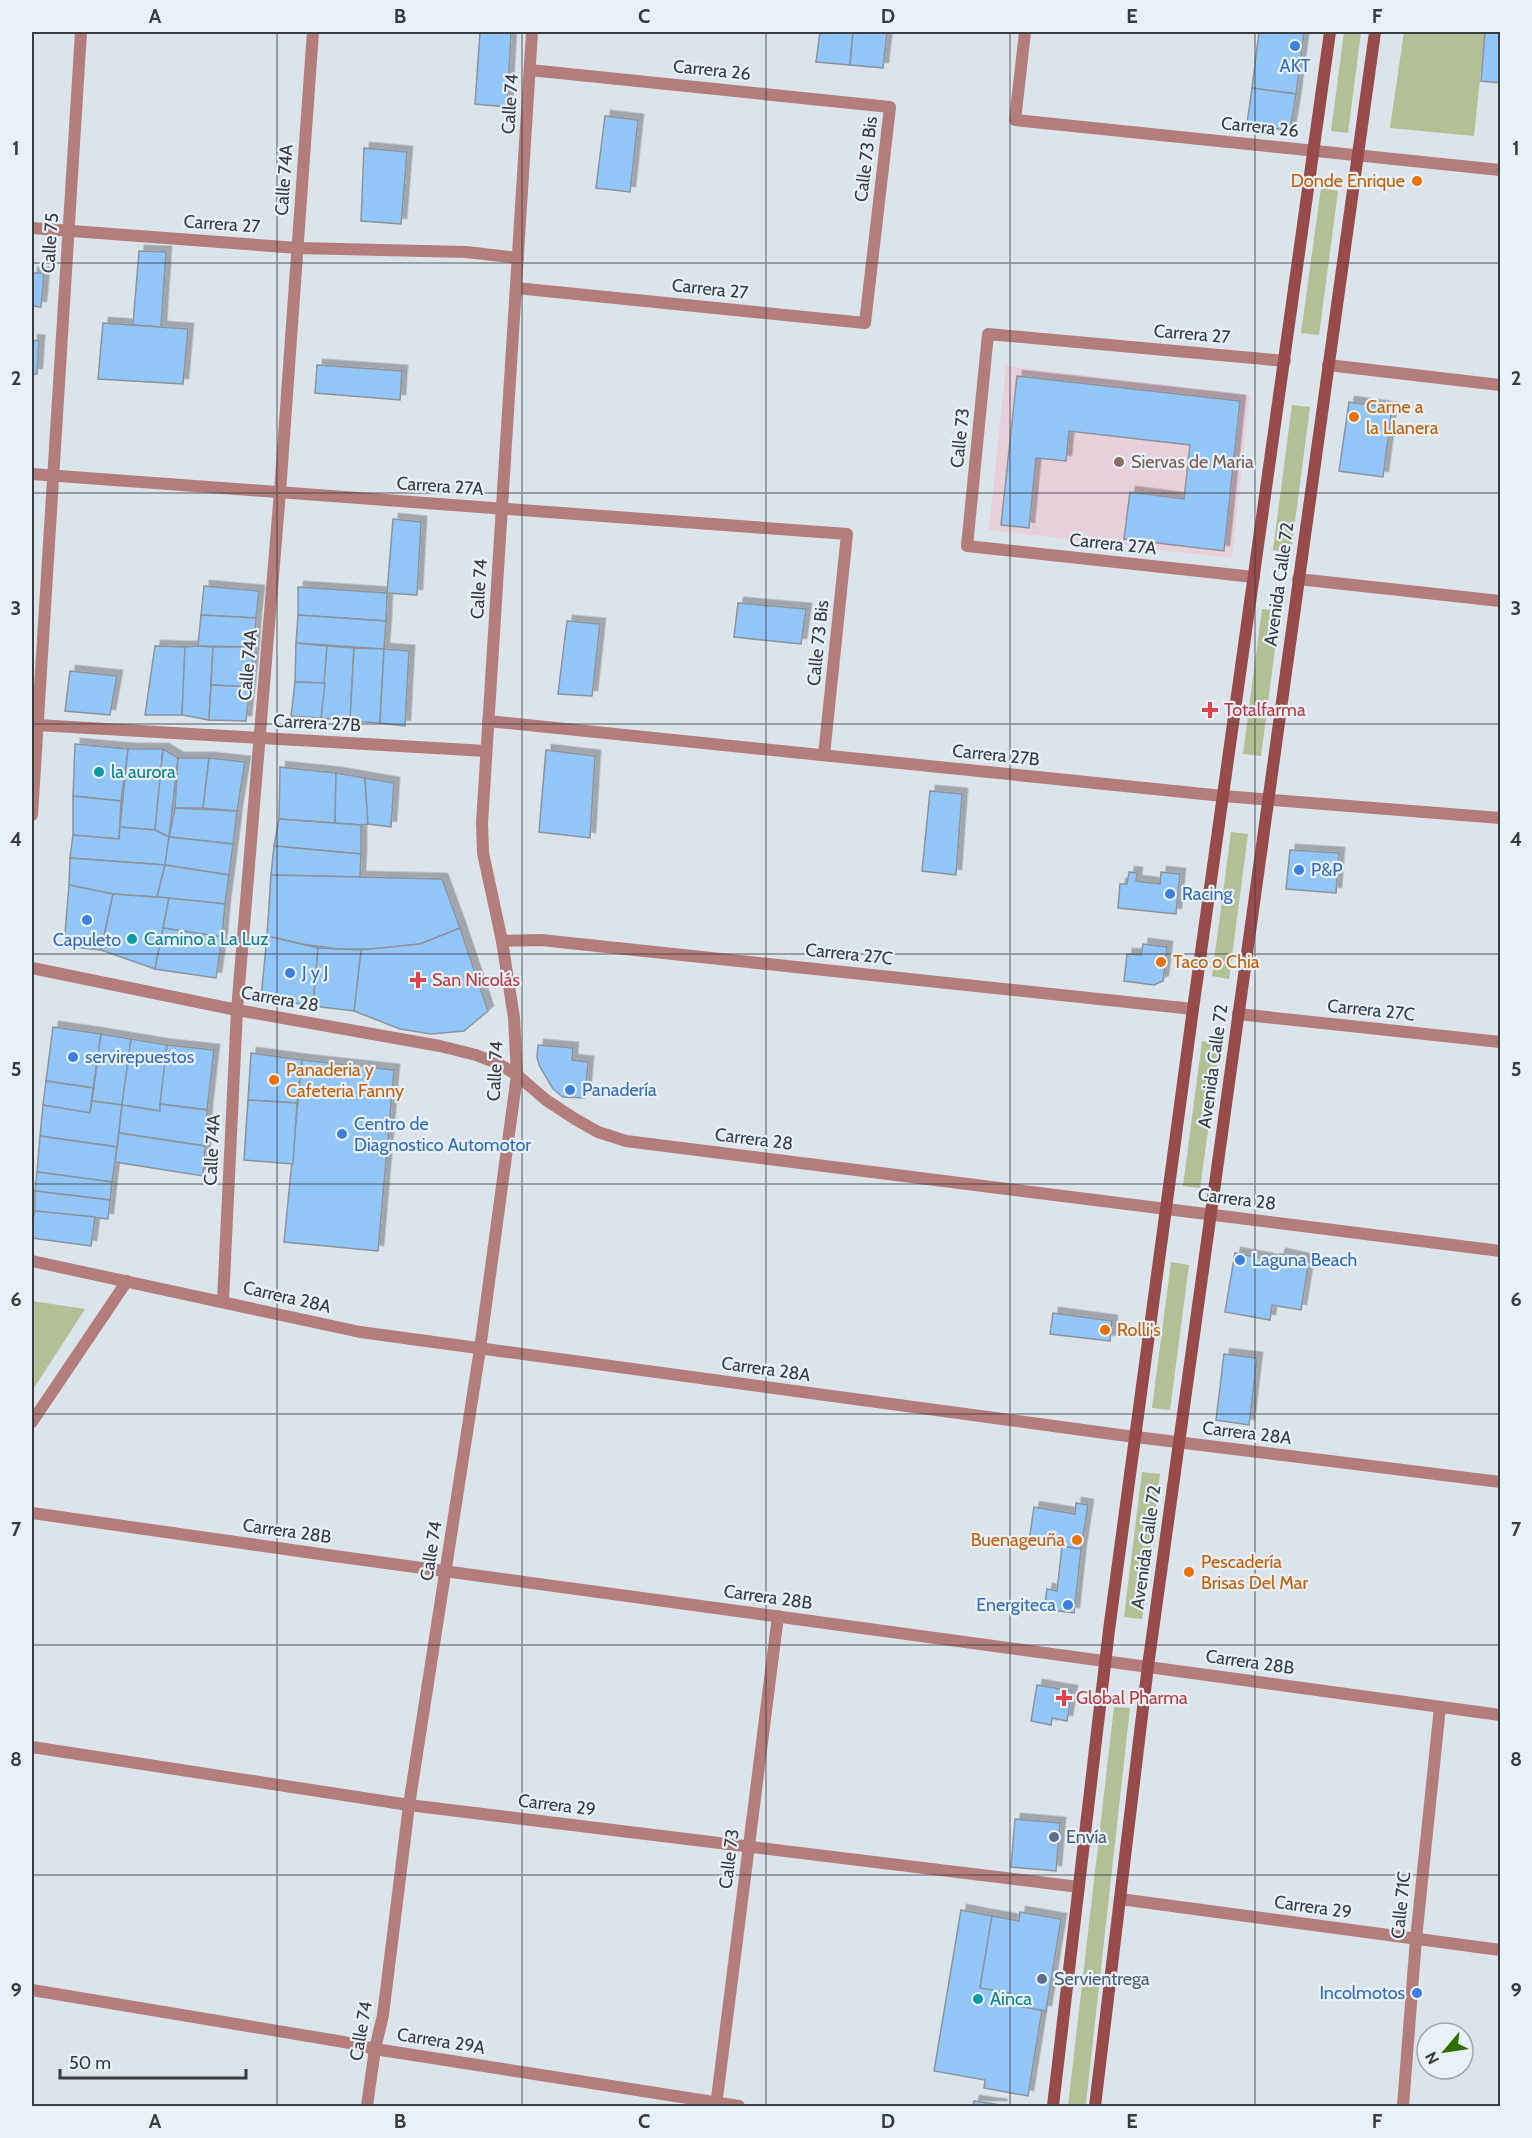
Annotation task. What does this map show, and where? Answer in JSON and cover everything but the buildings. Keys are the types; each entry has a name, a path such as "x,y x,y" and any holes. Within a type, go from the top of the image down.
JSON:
{"main road":[{"name":"Avenida Calle 72","path":"1053,2106 1105,1660 1192,1009 1330,32"},
{"name":"Avenida Calle 72","path":"1095,2106 1148,1666 1375,32"}],"street":[{"name":"Calle 75","path":"32,815 81,32"},
{"name":"Calle 74A","path":"223,1301 237,1010 280,492 313,32"},
{"name":"Calle 74","path":"367,2106 375,2049 383,2015 409,1805 480,1349 517,1075 514,1018 502,941 483,853 482,823 532,32"},
{"name":"Carrera 26","path":"1025,32 1015,120 1500,170"},
{"name":"Carrera 26","path":"530,70 890,107"},
{"name":"Calle 73 Bis","path":"865,323 890,107"},
{"name":"Carrera 27","path":"32,228 298,248 466,252 518,258"},
{"name":"Carrera 27","path":"516,288 865,323"},
{"name":"Carrera 27","path":"988,334 1285,361"},
{"name":"Calle 73","path":"967,546 988,334"},
{"path":"1328,365 1500,385"},
{"name":"Carrera 27A","path":"32,474 847,534"},
{"name":"Calle 73 Bis","path":"824,755 847,534"},
{"name":"Carrera 27A","path":"967,546 1254,577"},
{"path":"1298,579 1500,601"},
{"name":"Carrera 27B","path":"488,721 1223,796 1500,818"},
{"name":"Carrera 27B","path":"37,725 486,751"},
{"name":"Carrera 27C","path":"502,941 541,940 1192,1009"},
{"name":"Carrera 28","path":"32,968 237,1010 440,1046 476,1055 499,1064 517,1075 546,1100 575,1119 598,1132 626,1141 1500,1251"},
{"name":"Carrera 27C","path":"1238,1014 1500,1042"},
{"name":"Carrera 28A","path":"32,1261 360,1332 1135,1437 1500,1482"},
{"path":"32,1422 128,1281"},
{"name":"Carrera 28B","path":"32,1513 1500,1715"},
{"name":"Calle 73","path":"716,2105 778,1616"},
{"name":"Calle 71C","path":"1403,2106 1416,1939 1440,1707"},
{"name":"Carrera 29","path":"32,1747 409,1805 1079,1887"},
{"name":"Carrera 29","path":"1120,1899 1500,1950"},
{"name":"Carrera 29A","path":"32,1990 716,2105 739,2106"}],"shaded area":[{"name":"Siervas de Maria","path":"1006,366 1250,395 1232,558 989,530"}],"green space":[{"path":"1344,32 1361,32 1348,133 1331,131"},
{"path":"1404,32 1485,32 1474,136 1390,128"},
{"path":"1321,188 1338,191 1319,335 1301,333"},
{"path":"1292,405 1310,407 1291,552 1273,550"},
{"path":"1262,609 1280,611 1261,756 1243,754"},
{"path":"1231,832 1248,834 1229,979 1212,976"},
{"path":"1202,1041 1220,1044 1200,1188 1183,1186"},
{"path":"1171,1262 1189,1265 1170,1410 1152,1408"},
{"path":"32,1301 85,1309 32,1391"},
{"path":"1142,1472 1160,1474 1142,1619 1124,1617"},
{"path":"1114,1707 1130,1708 1086,2106 1068,2106"}],"place":[{"name":"AKT","path":"1295,46"},
{"name":"Donde Enrique","path":"1417,181"},
{"name":"Carne a la Llanera","path":"1354,417"},
{"name":"Siervas de Maria","path":"1119,462"},
{"name":"Totalfarma","path":"1210,710"},
{"name":"la aurora","path":"99,772"},
{"name":"P&P","path":"1299,870"},
{"name":"Racing","path":"1170,894"},
{"name":"Capuleto","path":"87,920"},
{"name":"Camino a La Luz","path":"132,939"},
{"name":"Taco o Chia","path":"1161,962"},
{"name":"J y J","path":"290,973"},
{"name":"San Nicolás","path":"418,980"},
{"name":"servirepuestos","path":"73,1057"},
{"name":"Panaderia y Cafeteria Fanny","path":"274,1080"},
{"name":"Panadería","path":"570,1090"},
{"name":"Centro de Diagnostico Automotor","path":"342,1134"},
{"name":"Laguna Beach","path":"1240,1260"},
{"name":"Rolli's","path":"1105,1330"},
{"name":"Buenageuña","path":"1077,1540"},
{"name":"Pescadería Brisas Del Mar","path":"1189,1572"},
{"name":"Energiteca","path":"1068,1605"},
{"name":"Global Pharma","path":"1064,1698"},
{"name":"Envía","path":"1054,1837"},
{"name":"Servientrega","path":"1042,1979"},
{"name":"Incolmotos","path":"1417,1993"},
{"name":"Ainca","path":"978,1999"}]}
